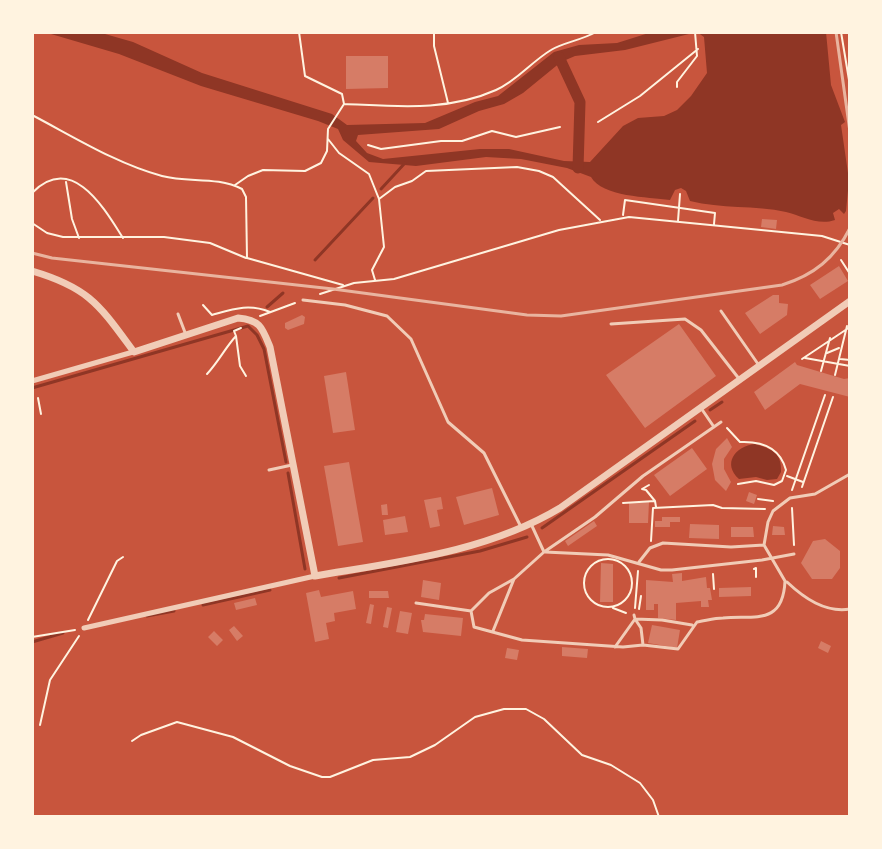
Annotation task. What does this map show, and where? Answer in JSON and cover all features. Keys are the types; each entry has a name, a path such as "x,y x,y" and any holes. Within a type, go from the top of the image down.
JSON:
{"street":[{"path":"32,271 72,285 85,293 99,305 134,352"},
{"path":"84,628 498,538 532,525 761,367 850,301"},
{"path":"32,381 238,318 252,320 263,329 270,347 315,576"}],"lane":[{"path":"303,300 345,305 387,316 411,339 448,422 484,453 522,529"},
{"path":"721,311 761,367"},
{"path":"178,314 186,335"},
{"path":"611,324 685,319 701,330 740,380"},
{"path":"701,408 714,427"},
{"path":"471,611 489,593 514,579 643,476 721,422"},
{"path":"269,470 292,465"},
{"path":"850,474 815,494 790,498 773,511 764,545 785,581 806,600 835,609 850,609"},
{"path":"532,525 544,552"},
{"path":"639,562 650,548 663,543 731,547 764,545"},
{"path":"544,552 608,555 672,570 794,554"},
{"path":"493,632 514,579"},
{"path":"471,611 474,627 522,640 678,649 697,622 723,618 759,619 771,612 781,602 785,581"},
{"path":"416,603 471,611"},
{"path":"635,617 692,625"},
{"path":"615,647 635,617"},
{"path":"635,617 641,628 643,645"}],"path":[{"path":"299,32 305,76 342,94 344,104"},
{"path":"434,32 434,46 448,104"},
{"path":"234,185 263,170 305,171 321,163 327,151 328,129 344,104 423,108 495,91 511,82 552,48 579,41 596,32"},
{"path":"677,87 677,82 695,61 698,49 695,32"},
{"path":"843,34 850,86"},
{"path":"598,122 640,96 698,49"},
{"path":"32,115 109,155 164,177 214,180 242,189 246,197 247,258"},
{"path":"368,145 381,149 462,141 492,131 516,137 560,127"},
{"path":"328,138 339,153 369,174 379,199 384,247 372,270 375,282"},
{"path":"379,199 426,171 517,167 553,177 601,221"},
{"path":"66,180 72,219 80,239"},
{"path":"32,193 47,181 66,180 85,187 99,200 124,239"},
{"path":"677,222 680,194"},
{"path":"623,218 625,200 715,213 714,225"},
{"path":"271,312 344,285 394,279 559,230 623,218 822,236 850,245"},
{"path":"32,223 47,233 80,239 164,237 210,243 247,258 344,285"},
{"path":"841,260 850,274"},
{"path":"246,376 240,366 234,331 252,320"},
{"path":"835,375 848,329"},
{"path":"848,329 803,358 850,366"},
{"path":"845,335 850,338"},
{"path":"207,374 236,336"},
{"path":"830,339 843,340"},
{"path":"821,371 830,339"},
{"path":"826,354 841,347"},
{"path":"839,359 850,360"},
{"path":"794,554 794,519 790,498 825,395"},
{"path":"799,498 833,397"},
{"path":"38,398 41,414"},
{"path":"821,405 829,407"},
{"path":"817,419 824,422"},
{"path":"721,422 740,442 773,448 784,463 785,476"},
{"path":"811,435 819,437"},
{"path":"807,448 815,450"},
{"path":"803,461 810,464"},
{"path":"785,476 804,482"},
{"path":"738,484 756,481 774,485 785,476"},
{"path":"649,485 642,489 655,501 656,507"},
{"path":"758,499 772,501 790,498"},
{"path":"626,503 655,501"},
{"path":"650,548 653,508 656,507 713,505 773,511"},
{"path":"40,725 50,680 84,628 117,561 123,557"},
{"path":"608,607 618,607 632,593 632,574 618,561 598,560 585,573 584,593 598,607 608,607 635,617"},
{"path":"635,617 639,562"},
{"path":"635,617 644,596 636,596"},
{"path":"32,637 84,628"},
{"path":"132,741 177,722 233,737 290,766 330,777 373,760 410,757 435,745 475,717 504,709 526,709 544,719 582,755 611,765 640,783 653,800 659,817"}],"shaded area":[{"path":"98,32 133,42 202,73 332,114 347,125 425,123 498,96 554,52 579,45 617,43 652,32 697,32 826,32 831,85 845,122 841,125 849,180 846,211 844,214 839,209 833,213 835,220 822,222 774,210 690,201 686,191 681,188 675,190 670,200 626,195 605,189 591,177 567,168 521,159 486,157 416,166 369,162 343,140 338,129 318,121 201,86 119,54 51,34 32,34","holes":["697,32 704,37 707,73 691,96 677,110 664,116 638,118 623,126 590,162 564,161 509,149 383,159 367,153 356,141 358,135 439,129 479,111 504,104 523,93 561,62 575,56 625,50"]},
{"path":"755,444 778,456 781,472 777,479 739,479 734,473 733,457 742,448"}],"building":[{"path":"346,56 388,56 388,88 346,89"},
{"path":"762,219 777,220 776,229 761,227"},
{"path":"839,266 848,281 820,299 810,285"},
{"path":"773,295 779,295 779,303 788,304 787,315 760,334 745,313"},
{"path":"302,315 305,317 304,324 288,330 285,328 285,323"},
{"path":"679,324 716,376 645,428 606,375"},
{"path":"795,362 844,379 850,378 850,397 800,384 765,410 754,392"},
{"path":"346,372 355,430 333,433 324,376"},
{"path":"727,438 732,447 724,459 724,469 731,482 726,491 715,480 712,464 716,449"},
{"path":"692,448 707,469 670,496 654,475"},
{"path":"349,462 363,542 338,546 324,466"},
{"path":"492,488 499,515 464,525 456,497"},
{"path":"749,492 757,495 754,504 746,501"},
{"path":"441,497 443,509 437,510 440,526 430,528 424,500"},
{"path":"649,502 648,523 629,523 629,503"},
{"path":"387,504 388,515 382,515 381,505"},
{"path":"405,516 408,532 385,535 383,520"},
{"path":"662,517 680,517 680,522 670,522 670,527 655,527 655,521 662,521"},
{"path":"594,521 597,526 568,546 565,541"},
{"path":"690,524 719,525 719,539 689,538"},
{"path":"773,526 784,527 785,535 772,535"},
{"path":"731,527 753,527 754,537 731,537"},
{"path":"825,539 840,551 840,568 832,579 812,579 801,563 813,541"},
{"path":"601,563 613,564 613,602 600,602"},
{"path":"682,573 682,581 706,577 712,600 708,600 709,607 701,607 701,601 676,603 676,620 658,618 658,604 654,604 654,610 646,610 646,580 673,582 672,574"},
{"path":"423,580 441,583 439,600 421,597"},
{"path":"751,587 751,596 719,597 719,588"},
{"path":"319,590 321,597 353,591 356,609 334,613 335,621 326,623 329,639 315,642 306,593"},
{"path":"369,591 388,591 389,598 369,598"},
{"path":"255,598 257,605 236,610 234,603"},
{"path":"370,604 374,605 371,624 366,623"},
{"path":"387,607 392,608 388,628 383,627"},
{"path":"400,611 412,613 408,634 396,632"},
{"path":"425,614 463,618 461,636 423,632 421,620 424,620"},
{"path":"652,625 680,630 677,648 648,643"},
{"path":"234,626 243,636 237,641 229,630"},
{"path":"214,631 223,640 217,646 208,637"},
{"path":"821,641 831,646 828,653 818,648"},
{"path":"562,647 588,649 587,658 562,656"},
{"path":"507,648 519,650 517,660 505,658"}],"waterway":[{"path":"559,57 580,102 578,168"},
{"path":"381,189 405,163"},
{"path":"315,260 373,198"},
{"path":"267,307 283,293"},
{"path":"32,388 248,326 264,349 286,462"},
{"path":"710,410 722,402"},
{"path":"542,528 695,421"},
{"path":"288,473 305,569"},
{"path":"339,578 480,551 527,537"},
{"path":"203,605 270,590"},
{"path":"147,616 174,611"},
{"path":"32,642 63,633"}],"railway":[{"path":"836,32 850,132"},
{"path":"32,253 52,258 333,289 527,315 561,316 782,285 822,264 838,248 850,228"}]}
